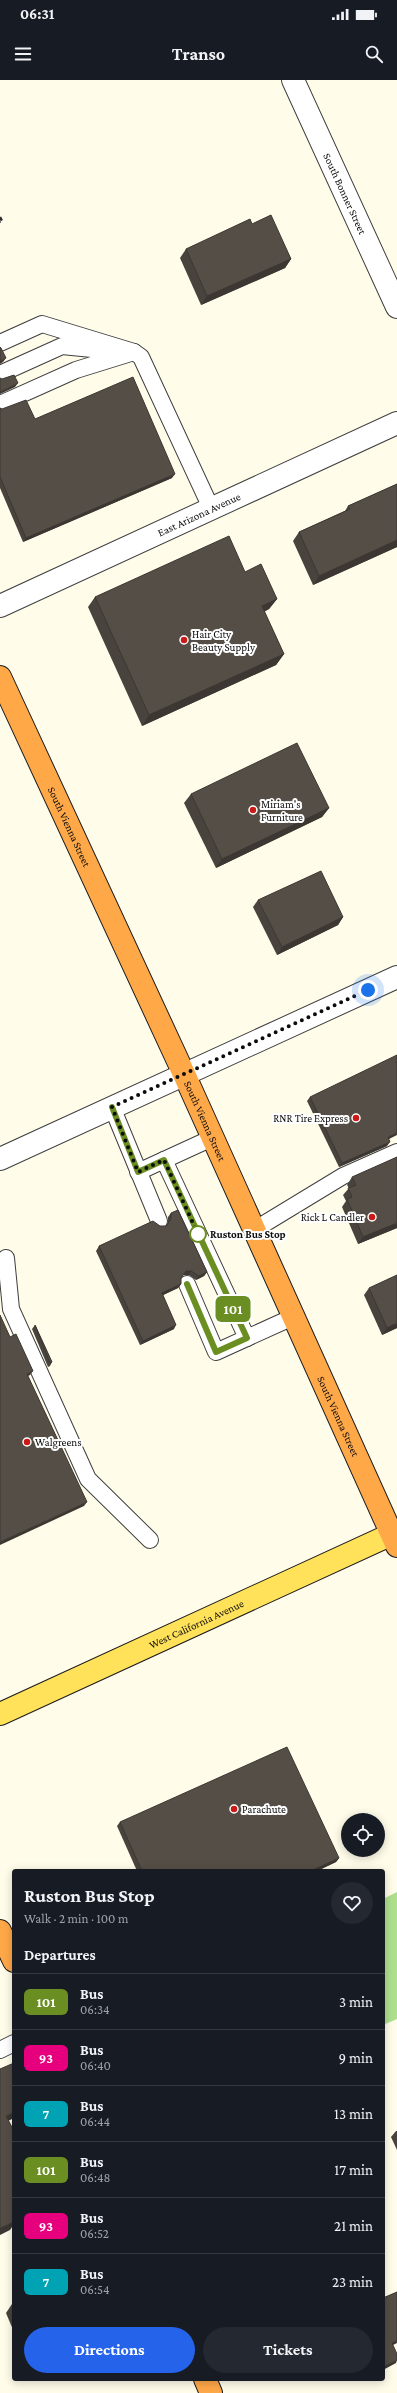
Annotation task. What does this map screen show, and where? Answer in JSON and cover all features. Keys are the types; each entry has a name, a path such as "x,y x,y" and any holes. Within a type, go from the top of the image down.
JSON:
{"highway":[{"name":"South Vienna Street","path":"0,677 184,1074 394,1540"},
{"path":"0,1931 12,1957"},
{"path":"206,2381 211,2393"}],"main road":[{"name":"West California Avenue","path":"0,1714 394,1540"}],"street":[{"name":"South Bonner Street","path":"293,80 397,307"},
{"name":"East Arizona Avenue","path":"0,606 397,423"},
{"path":"0,1160 112,1107 397,977"}],"lane":[{"path":"0,343 42,324 134,352 144,362 211,508"},
{"path":"0,374 62,346 134,352"},
{"path":"0,404 76,370 134,352"},
{"path":"112,1107 159,1221"},
{"path":"138,1172 212,1138"},
{"path":"254,1230 343,1176 397,1152"},
{"path":"164,1160 247,1338"},
{"path":"6,1258 11,1309 88,1479 150,1540"},
{"path":"187,1284 216,1352 293,1317"},
{"path":"0,2050 12,2044"}],"path":[{"path":"0,217 2,221 0,222"}],"green space":[{"path":"397,1892 397,2019 385,2024 385,1898"}],"building":[{"path":"271,215 291,259 207,296 186,249 250,219 252,224"},
{"path":"0,347 6,358 0,361"},
{"path":"14,375 18,383 0,392 0,378 2,379"},
{"path":"133,377 175,474 26,538 0,477 0,408 2,409 26,400 35,419"},
{"path":"397,484 397,540 319,576 299,532 350,509 348,506"},
{"name":"Hair City Beauty Supply","path":"229,536 245,572 261,564 277,599 262,606 284,654 149,715 95,597"},
{"name":"Miriam's Furniture","path":"297,743 329,808 222,859 191,794"},
{"path":"321,871 343,917 282,947 258,900"},
{"name":"RNR Tire Express","path":"397,1055 397,1133 388,1137 390,1142 342,1163 310,1097"},
{"name":"Rick L Candler","path":"397,1157 397,1223 363,1237 347,1199 352,1197 348,1188 356,1185 352,1177"},
{"path":"178,1210 207,1272 199,1276 191,1271 186,1271 181,1278 181,1284 162,1293 176,1325 143,1341 99,1246 153,1221 160,1226 166,1226 171,1219 171,1213"},
{"path":"397,1275 397,1323 387,1328 369,1288"},
{"name":"Walgreens","path":"0,1315 10,1337 16,1334 33,1371 27,1374 87,1502 0,1542"},
{"path":"35,1325 52,1362 50,1363"},
{"name":"Parachute","path":"287,1747 339,1858 315,1869 141,1869 120,1822"},
{"path":"12,2064 12,2113 6,2116 12,2127 12,2223 0,2228 0,2069"},
{"path":"397,2292 397,2341 392,2343 397,2354 397,2360 385,2366 385,2297"}],"bus line":[{"name":"101","path":"112,1107 138,1172 164,1160 247,1338 216,1352 187,1284"}],"place":[{"name":"Hair City Beauty Supply","path":"184,640"},
{"name":"Miriam's Furniture","path":"253,810"},
{"name":"RNR Tire Express","path":"356,1118"},
{"name":"Rick L Candler","path":"372,1217"},
{"name":"Ruston Bus Stop","path":"198,1234"},
{"name":"Walgreens","path":"27,1442"},
{"name":"Parachute","path":"234,1809"}],"route":[{"path":"198,1234 164,1160 138,1172 112,1107 368,990"}]}
